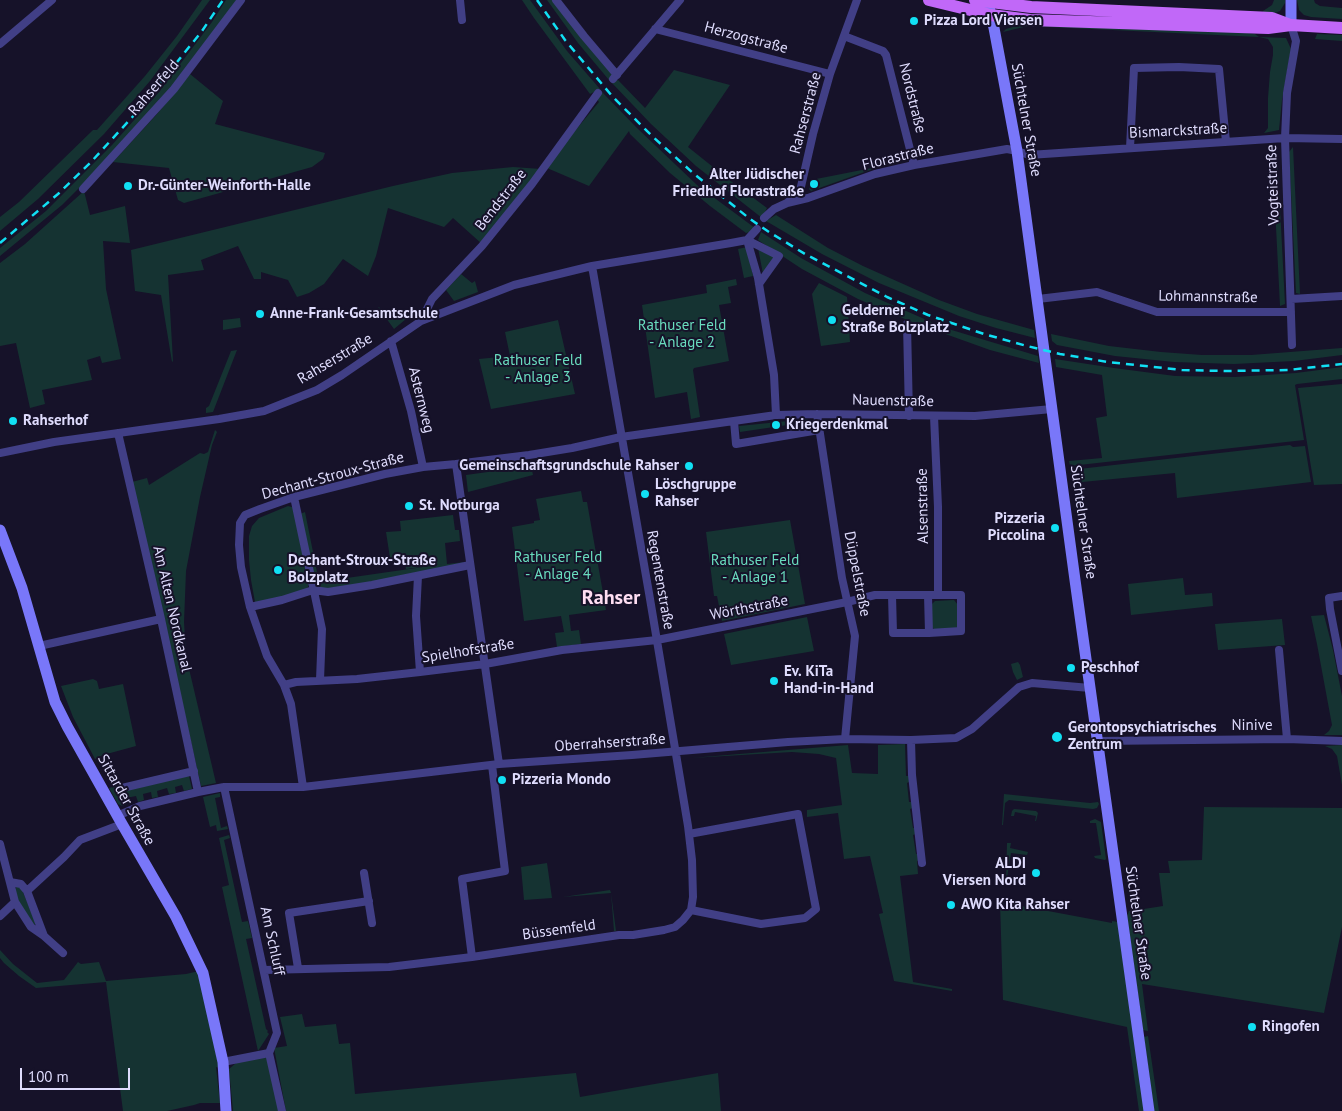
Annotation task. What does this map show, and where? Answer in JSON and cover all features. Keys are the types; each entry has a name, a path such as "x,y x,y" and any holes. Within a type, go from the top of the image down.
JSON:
{"main road":[{"path":"929,0 996,20 1268,28 1291,25 1342,28"},
{"path":"980,0 1049,8 1272,18 1291,25"},
{"name":"Süchtelner Straße","path":"980,0 996,20 1017,151 1149,1111"},
{"path":"1291,0 1291,25"},
{"name":"Sittarder Straße","path":"0,530 22,588 55,702 176,917 202,973 223,1062 226,1111"}],"street":[{"path":"0,44 52,0"},
{"name":"Rahserfeld","path":"83,189 174,89 241,0"},
{"path":"460,0 462,20"},
{"path":"556,0 615,77 680,0"},
{"name":"Rahserstraße","path":"764,218 774,209 787,203 800,191 813,134 830,74 857,0"},
{"name":"Vogteistraße","path":"1291,25 1296,41 1287,93 1286,138 1292,345"},
{"name":"Herzogstraße","path":"655,29 830,74"},
{"name":"Nordstraße","path":"844,36 883,51 886,55 914,165"},
{"path":"1130,148 1134,68 1219,68 1226,142"},
{"name":"Bendstraße","path":"421,321 432,299 482,246 532,184 598,93"},
{"name":"Bismarckstraße","path":"1017,151 1029,155 1286,138 1342,139"},
{"name":"Florastraße","path":"787,203 808,198 875,174 914,165 1007,149 1017,151"},
{"path":"747,240 757,229"},
{"path":"747,240 779,256 759,284"},
{"path":"747,240 759,284 774,375 776,415"},
{"name":"Rahserstraße","path":"0,453 41,444 264,411 317,390 342,376 421,321 514,285 592,266 747,240"},
{"name":"Regentenstraße","path":"592,266 676,752"},
{"name":"Lohmannstraße","path":"1038,299 1097,292 1157,312 1291,312"},
{"path":"1290,299 1342,296"},
{"path":"908,324 909,416"},
{"name":"Asternweg","path":"391,341 411,411 423,467"},
{"name":"Nauenstraße","path":"621,437 776,415 974,416 1052,409"},
{"name":"Düppelstraße","path":"817,414 842,578 854,636 845,740"},
{"name":"Alsenstraße","path":"934,416 938,507 938,595"},
{"path":"734,421 736,444 819,430"},
{"name":"Am Alten Nordkanal","path":"118,433 161,619 198,792"},
{"name":"Dechant-Stroux-Straße","path":"303,787 291,704 284,685 267,656 250,607 241,568 240,523 245,515 294,498 385,474 423,467 572,448 621,437"},
{"path":"456,464 485,664 505,871 462,879 472,957"},
{"path":"294,498 322,629 320,680"},
{"path":"250,607 282,600 313,590 328,592 372,585 470,565"},
{"path":"418,576 416,616 420,672"},
{"path":"928,594 929,633"},
{"path":"847,602 875,595 961,594 962,631 893,633 892,595"},
{"path":"1342,596 1329,598 1342,671"},
{"name":"Wörthstraße","path":"657,640 847,602"},
{"path":"39,646 161,619"},
{"name":"Spielhofstraße","path":"284,685 296,682 357,679 420,672 485,664 562,650 657,640"},
{"name":"Ninive","path":"1279,650 1287,739"},
{"name":"Oberrahserstraße","path":"27,891 80,840 120,820 140,806 224,787 303,787 495,764 676,752 788,742 956,738 972,729 1019,687 1032,683 1090,688"},
{"name":"Ninive","path":"1098,740 1287,739 1342,741"},
{"path":"911,740 912,775 922,863"},
{"path":"676,752 692,860 693,897 690,910 761,924 805,918 816,909 798,814 689,834"},
{"path":"122,788 194,771"},
{"name":"Am Schluff","path":"224,787 277,1032 269,1052"},
{"path":"0,844 15,902 31,927 63,953"},
{"path":"364,873 372,923"},
{"path":"10,882 21,884 27,891 44,936"},
{"path":"298,968 289,913 369,901"},
{"path":"0,916 15,902"},
{"name":"Büssemfeld","path":"264,970 389,967 472,957 619,935 634,935 675,927 690,910"},
{"path":"223,1062 269,1052 282,1111"}],"green space":[{"path":"202,0 210,0 150,81 104,134 38,199 0,231 0,217 19,202 93,130 97,130 145,76 177,36"},
{"path":"226,0 237,0 162,100 109,158 62,205 0,256 0,248 46,211 112,145 159,92 212,22"},
{"path":"522,0 530,0 567,51 600,89 590,94"},
{"path":"547,0 553,0 614,74 609,80 578,43"},
{"path":"1274,0 1285,0 1280,11 1270,15 1262,15 1263,11 1272,5"},
{"path":"1297,0 1314,0 1320,6 1342,8 1342,19 1304,15 1299,10"},
{"path":"1026,23 1239,32 1255,34 1259,37 1028,26 1003,32 1006,29"},
{"path":"1317,34 1342,35 1342,41 1315,39"},
{"path":"1259,37 1286,38 1291,49 1279,130 1264,133 1268,128 1268,98 1273,47 1268,39"},
{"path":"674,70 730,85 688,147 767,208 762,218 696,166 651,124 612,83 618,80 645,108"},
{"path":"190,74 223,101 215,124 325,153 323,159 312,167 184,203 178,200 169,168 113,162 157,114"},
{"path":"602,92 697,185 755,228 746,233 710,206 670,173 629,131 589,186 547,168 554,156 599,102 597,99"},
{"path":"1293,147 1300,294 1296,293 1289,152"},
{"path":"1272,148 1277,149 1285,304 1280,306"},
{"path":"513,167 541,169 482,244 453,218 444,227 388,208 376,256 368,276 343,259 324,284 309,293 297,297 288,280 261,272 261,279 254,279 238,246 201,260 204,270 168,275 172,362 161,295 135,291 131,250 452,173"},
{"path":"872,168 811,191 809,189 811,180"},
{"path":"84,191 90,215 125,206 130,243 103,241 106,289 121,359 102,363 100,356 87,360 92,380 42,390 45,404 30,408 16,343 0,346 0,263 25,244"},
{"path":"776,215 828,248 863,266 939,300 977,314 1034,330 1035,338 959,316 879,283 822,254 766,221"},
{"path":"761,232 801,258 865,293 945,328 1038,356 1039,363 990,350 912,322 858,299 802,269 758,240"},
{"path":"747,247 753,276 744,278 738,249"},
{"path":"758,248 774,257 763,274"},
{"path":"461,274 472,283 475,281 478,292 454,301 446,290"},
{"name":"Rathuser Feld - Anlage 2","path":"736,279 737,285 728,287 731,303 719,305 729,361 694,368 700,417 691,419 687,392 655,398 642,305 707,293 706,285"},
{"name":"Gelderner Straße Bolzplatz","path":"819,283 847,297 850,342 821,346 812,294"},
{"path":"378,307 406,319 394,329"},
{"path":"240,318 241,327 223,330 223,320"},
{"name":"Rathuser Feld - Anlage 3","path":"558,320 575,394 491,409 479,359 510,356 505,332"},
{"path":"1051,334 1109,346 1202,355 1251,355 1342,348 1342,355 1294,361 1234,364 1174,362 1115,356 1057,345 1052,341"},
{"path":"237,350 213,412 206,413 206,408 209,406 231,351"},
{"path":"1055,359 1175,376 1235,377 1296,373 1342,367 1342,379 1295,385 1304,440 1070,466 1069,461 1102,458 1096,418 1107,416 1102,375 1056,367"},
{"path":"1342,384 1342,484 1314,485 1298,388"},
{"path":"808,419 808,422 740,432 739,426"},
{"path":"215,430 217,432 212,445 200,497 186,571 184,622 186,656 216,783 201,786 132,482 147,478 149,485 200,453 208,452"},
{"path":"1290,445 1293,447 1305,446 1311,482 1177,498 1175,473 1072,483 1070,470"},
{"path":"531,466 533,475 468,492 466,475"},
{"name":"Rathuser Feld - Anlage 4","path":"581,491 583,502 587,502 606,610 569,615 571,631 579,630 581,644 557,647 555,633 564,632 561,616 524,621 512,527 540,520 536,499"},
{"name":"Dechant-Stroux-Straße Bolzplatz","path":"288,506 295,510 309,581 308,587 301,592 257,603 255,602 249,560 249,536 252,526 259,518"},
{"path":"305,512 319,582 444,564 406,569 404,557 390,558 386,532 401,531 400,521 453,515 455,530 459,530 460,541 445,543 447,564 465,563 357,585 328,589 320,588 314,582 300,514"},
{"name":"Rathuser Feld - Anlage 1","path":"790,520 805,604 722,621 717,596 714,596 706,532"},
{"path":"1183,578 1185,595 1212,593 1213,606 1131,615 1128,584"},
{"path":"954,600 958,605 959,626 954,630 936,631 931,626 931,605 935,601"},
{"path":"1324,615 1342,696 1342,735 1324,735 1332,725 1311,616"},
{"path":"807,617 814,651 731,665 724,634"},
{"path":"1282,619 1285,645 1218,650 1215,624"},
{"path":"1018,662 1023,677 1017,680 1011,664"},
{"path":"93,679 97,681 99,689 123,684 136,746 95,759 73,717 61,686"},
{"path":"905,744 906,776 909,776 909,782 907,783 909,802 912,802 913,808 910,809 913,828 915,828 916,834 913,835 916,854 919,854 920,860 917,861 918,874 900,876 913,982 952,989 952,991 894,981 879,914 883,913 870,856 844,859 838,813 807,817 807,810 842,805 836,758 819,754 792,752 691,758 848,745 852,773 878,774 878,745"},
{"path":"1342,745 1342,785 1337,756 1332,749 1325,746"},
{"path":"189,776 192,789 184,791 182,785 175,787 176,793 169,794 167,788 157,791 158,797 152,798 151,792 143,794 144,800 138,802 136,796 126,798 127,804 122,806 118,804 109,788 120,785"},
{"path":"220,793 220,797 215,798 221,828 227,826 228,829 217,831 216,825 210,827 203,797"},
{"path":"1004,794 1090,803 1098,802 1099,804 1097,808 1093,809 1009,800 1005,803 1002,825"},
{"path":"1204,807 1342,808 1342,927 1324,1013 1142,984 1148,1031 1143,1030 1127,916 1129,911 1163,906 1159,873 1170,873 1168,861 1202,860"},
{"path":"1014,809 1036,811 1038,813 1036,821 1036,816 1015,812 1014,816 1011,816"},
{"path":"1095,819 1101,822 1105,860 1095,858 1094,856 1101,855 1096,823 1090,823 1090,821"},
{"path":"229,835 230,838 224,840 242,922 248,921 252,938 246,939 266,1029 269,1034 258,1051 222,887 229,885 219,838"},
{"path":"1007,843 1011,843 1010,848 1028,852 1027,855 1011,853 1006,884"},
{"path":"547,863 552,898 524,900 521,867"},
{"path":"16,887 20,887 25,891 23,892 36,924 32,926 18,902"},
{"path":"610,890 611,893 563,897"},
{"path":"611,893 616,931 614,931"},
{"path":"1000,902 1112,923 1112,921 1118,922 1145,1111 1139,1111 1127,1027 1003,1000"},
{"path":"0,950 13,964 37,983 64,980 78,962 81,964 99,962 106,981 186,974 199,971 219,1068 216,1067 220,1103 200,1103 167,1111 123,1111 106,982 36,988 4,963 0,958"},
{"path":"302,1014 305,1027 336,1024 339,1044 350,1043 355,1094 576,1073 580,1097 718,1073 721,1111 286,1111 274,1048 287,1046 280,1017"},
{"path":"1148,1036 1159,1111 1154,1111 1144,1037"},
{"path":"266,1055 279,1111 233,1111 229,1069 236,1063"}],"railway":[{"path":"0,243 58,194 91,162 136,113 202,31 223,0"},
{"path":"537,0 565,40 612,96 693,173 769,232 805,254 887,297 928,315 984,334 1060,354 1108,362 1182,370 1225,371 1288,370 1342,364"}],"place":[{"name":"Pizza Lord Viersen","path":"914,21"},
{"name":"Alter Jüdischer Friedhof Florastraße","path":"814,184"},
{"name":"Dr.-Günter-Weinforth-Halle","path":"128,186"},
{"name":"Anne-Frank-Gesamtschule","path":"260,314"},
{"name":"Gelderner Straße Bolzplatz","path":"832,320"},
{"name":"Rahserhof","path":"13,421"},
{"name":"Kriegerdenkmal","path":"776,425"},
{"name":"Gemeinschaftsgrundschule Rahser","path":"689,466"},
{"name":"Löschgruppe Rahser","path":"645,494"},
{"name":"St. Notburga","path":"409,506"},
{"name":"Pizzeria Piccolina","path":"1055,528"},
{"name":"Dechant-Stroux-Straße Bolzplatz","path":"278,570"},
{"name":"Peschhof","path":"1071,668"},
{"name":"Ev. KiTa Hand-in-Hand","path":"774,681"},
{"name":"Gerontopsychiatrisches Zentrum","path":"1057,737"},
{"name":"Pizzeria Mondo","path":"502,780"},
{"name":"ALDI Viersen Nord","path":"1036,873"},
{"name":"AWO Kita Rahser","path":"951,905"},
{"name":"Ringofen","path":"1252,1027"}],"district":[{"name":"Rahser","path":"611,598"}]}
